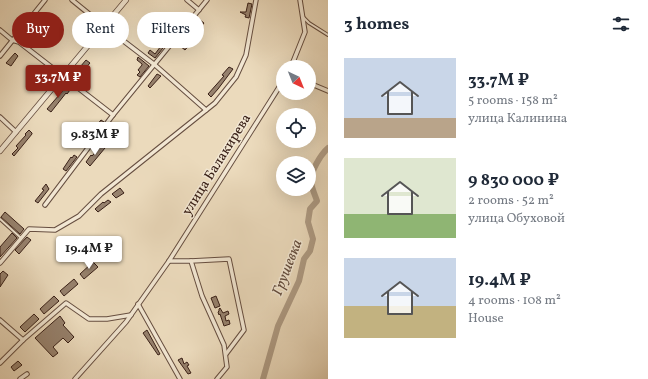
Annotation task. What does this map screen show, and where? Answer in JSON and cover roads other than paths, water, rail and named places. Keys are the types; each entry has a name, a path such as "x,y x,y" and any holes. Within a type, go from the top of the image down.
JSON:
{"street":[{"path":"35,12 45,0"},
{"path":"72,0 87,12"},
{"path":"116,12 126,0"},
{"path":"186,0 199,10"},
{"path":"45,205 113,114 155,65 207,0"},
{"path":"0,262 29,229 55,230 79,216 102,194 214,103 236,77 246,55 256,0"},
{"path":"294,60 305,32 300,0"},
{"path":"0,30 12,40 0,56"},
{"path":"129,45 155,65 206,110"},
{"path":"27,48 113,114"},
{"path":"0,151 86,48"},
{"path":"316,86 328,91"},
{"name":"улица Балакирева","path":"75,379 131,315 170,261 276,92"},
{"path":"0,117 16,132"},
{"path":"170,261 229,259 244,330 226,354"},
{"path":"191,261 202,296 224,345 226,354 227,367 217,379"},
{"path":"0,363 23,340 66,303 88,319 107,319 131,315"},
{"path":"138,304 180,379"},
{"path":"0,320 23,340"},
{"path":"20,379 27,374"}],"lane":[{"path":"302,16 309,23 328,35"},
{"path":"0,219 22,238"}],"waterway":[{"name":"Грушевка","path":"263,379 278,326 299,281 304,259 310,251 313,239 308,222 310,209 317,201 312,187 311,178 316,164 328,148"}]}
